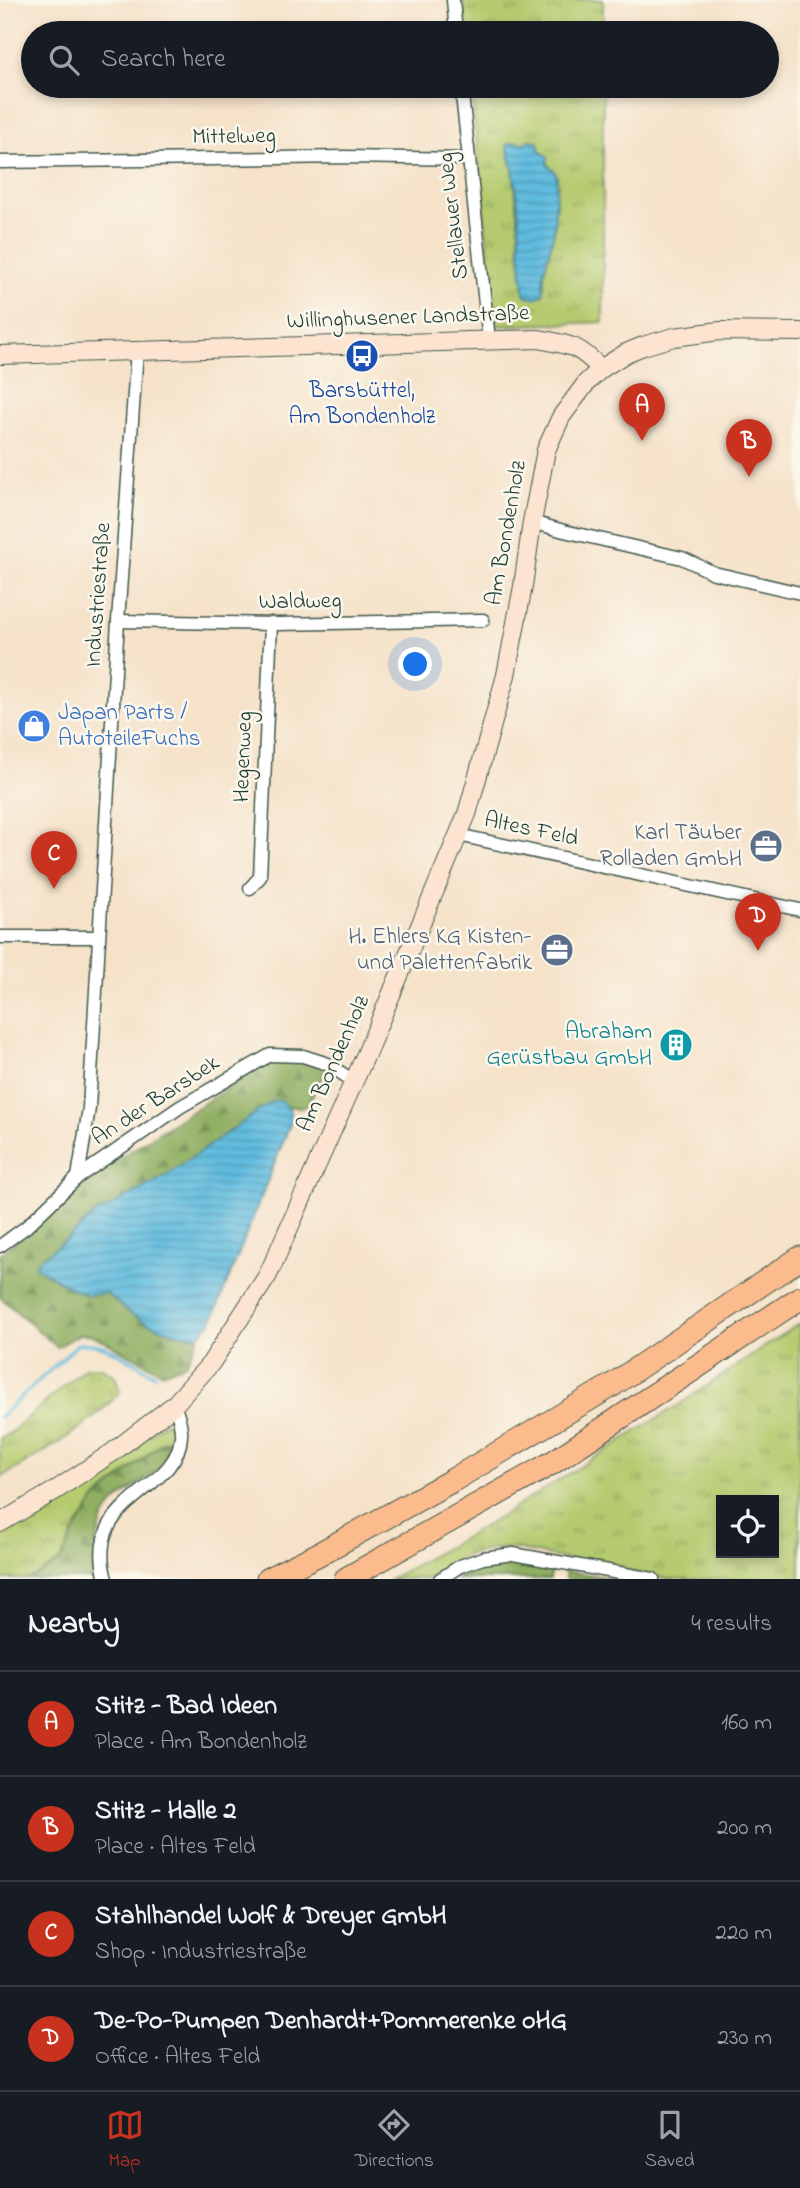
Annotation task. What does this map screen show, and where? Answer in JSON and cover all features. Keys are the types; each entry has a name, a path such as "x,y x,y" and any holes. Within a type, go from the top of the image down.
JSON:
{"highway":[{"path":"268,1579 453,1480 614,1384 800,1258"},
{"path":"346,1579 552,1463 800,1298"}],"main road":[{"path":"601,369 626,353 674,337 720,331 800,332"},
{"name":"Willinghusener Landstraße","path":"0,355 539,338 575,346 601,369"},
{"name":"Am Bondenholz","path":"0,1523 113,1452 174,1405 211,1363 268,1275 467,814 506,675 546,450 552,433 572,400 601,369"}],"street":[{"path":"453,0 455,21"},
{"name":"Stellauer Weg","path":"462,98 489,341"},
{"name":"Mittelweg","path":"0,162 330,157 468,159"},
{"name":"Industriestraße","path":"78,1177 89,1108 137,350"},
{"path":"532,522 682,558 714,573 800,593"},
{"name":"Waldweg","path":"118,621 271,623 483,620"},
{"name":"Hegenweg","path":"250,888 260,877 271,623"},
{"name":"Altes Feld","path":"458,835 800,910"},
{"path":"0,937 98,937"},
{"name":"An der Barsbek","path":"0,1246 26,1227 78,1177 180,1107 270,1055 303,1056 328,1064 353,1081"},
{"path":"106,1579 102,1548 106,1532 115,1516 127,1502 168,1468 179,1450 182,1436 174,1405"},
{"path":"440,1579 460,1566 483,1558 513,1555 653,1579"}],"green space":[{"path":"462,0 603,0 603,21 465,21"},
{"path":"472,98 603,98 603,322 496,326","holes":["529,140 557,177 554,232 544,272 544,288 524,294 512,158 522,144"]},
{"path":"274,1058 305,1061 328,1068 306,1107 288,1107 282,1101 164,1177 94,1215 37,1261 44,1273 71,1288 87,1295 106,1293 127,1311 152,1325 199,1336 186,1363 163,1373 93,1335 80,1334 57,1347 0,1297 0,1254 101,1170"},
{"path":"800,1323 800,1579 668,1579 515,1549 494,1549 466,1555 427,1579 390,1579 489,1524 683,1402"},
{"path":"100,1367 115,1376 120,1392 79,1429 0,1478 0,1438 9,1434 85,1368"},
{"path":"171,1422 175,1436 161,1443 95,1500 75,1531 60,1562 30,1579 0,1579 0,1535 65,1497 164,1423"},
{"path":"175,1436 166,1460 148,1478 116,1501 103,1519 96,1544 96,1579 30,1579 60,1561 95,1500 161,1443"},
{"path":"486,1565 552,1568 550,1579 455,1579"},
{"path":"565,1571 618,1579 565,1579"}],"water":[{"path":"529,140 536,141 539,150 548,157 547,164 557,177 554,232 544,272 543,294 534,298 524,294 514,172 507,147 509,143 522,144"},
{"path":"273,1101 282,1101 287,1106 290,1124 212,1321 199,1336 152,1325 127,1311 106,1293 87,1295 36,1267 37,1261 94,1215 164,1177"}],"waterway":[{"path":"0,1417 78,1344 98,1345 108,1349 155,1375"}],"place":[{"name":"Barsbüttel, Am Bondenholz","path":"362,356"},
{"name":"Stitz - Bad Ideen","path":"642,441"},
{"name":"Stitz - Halle 2","path":"749,477"},
{"name":"Japan Parts / AutoteileFuchs","path":"34,726"},
{"name":"Karl Täuber Rolladen GmbH","path":"766,846"},
{"name":"Stahlhandel Wolf & Dreyer GmbH","path":"54,889"},
{"name":"H. Ehlers KG Kisten- und Palettenfabrik","path":"557,950"},
{"name":"De-Po-Pumpen Denhardt+Pommerenke oHG","path":"758,951"},
{"name":"Abraham Gerüstbau GmbH","path":"676,1045"}]}
